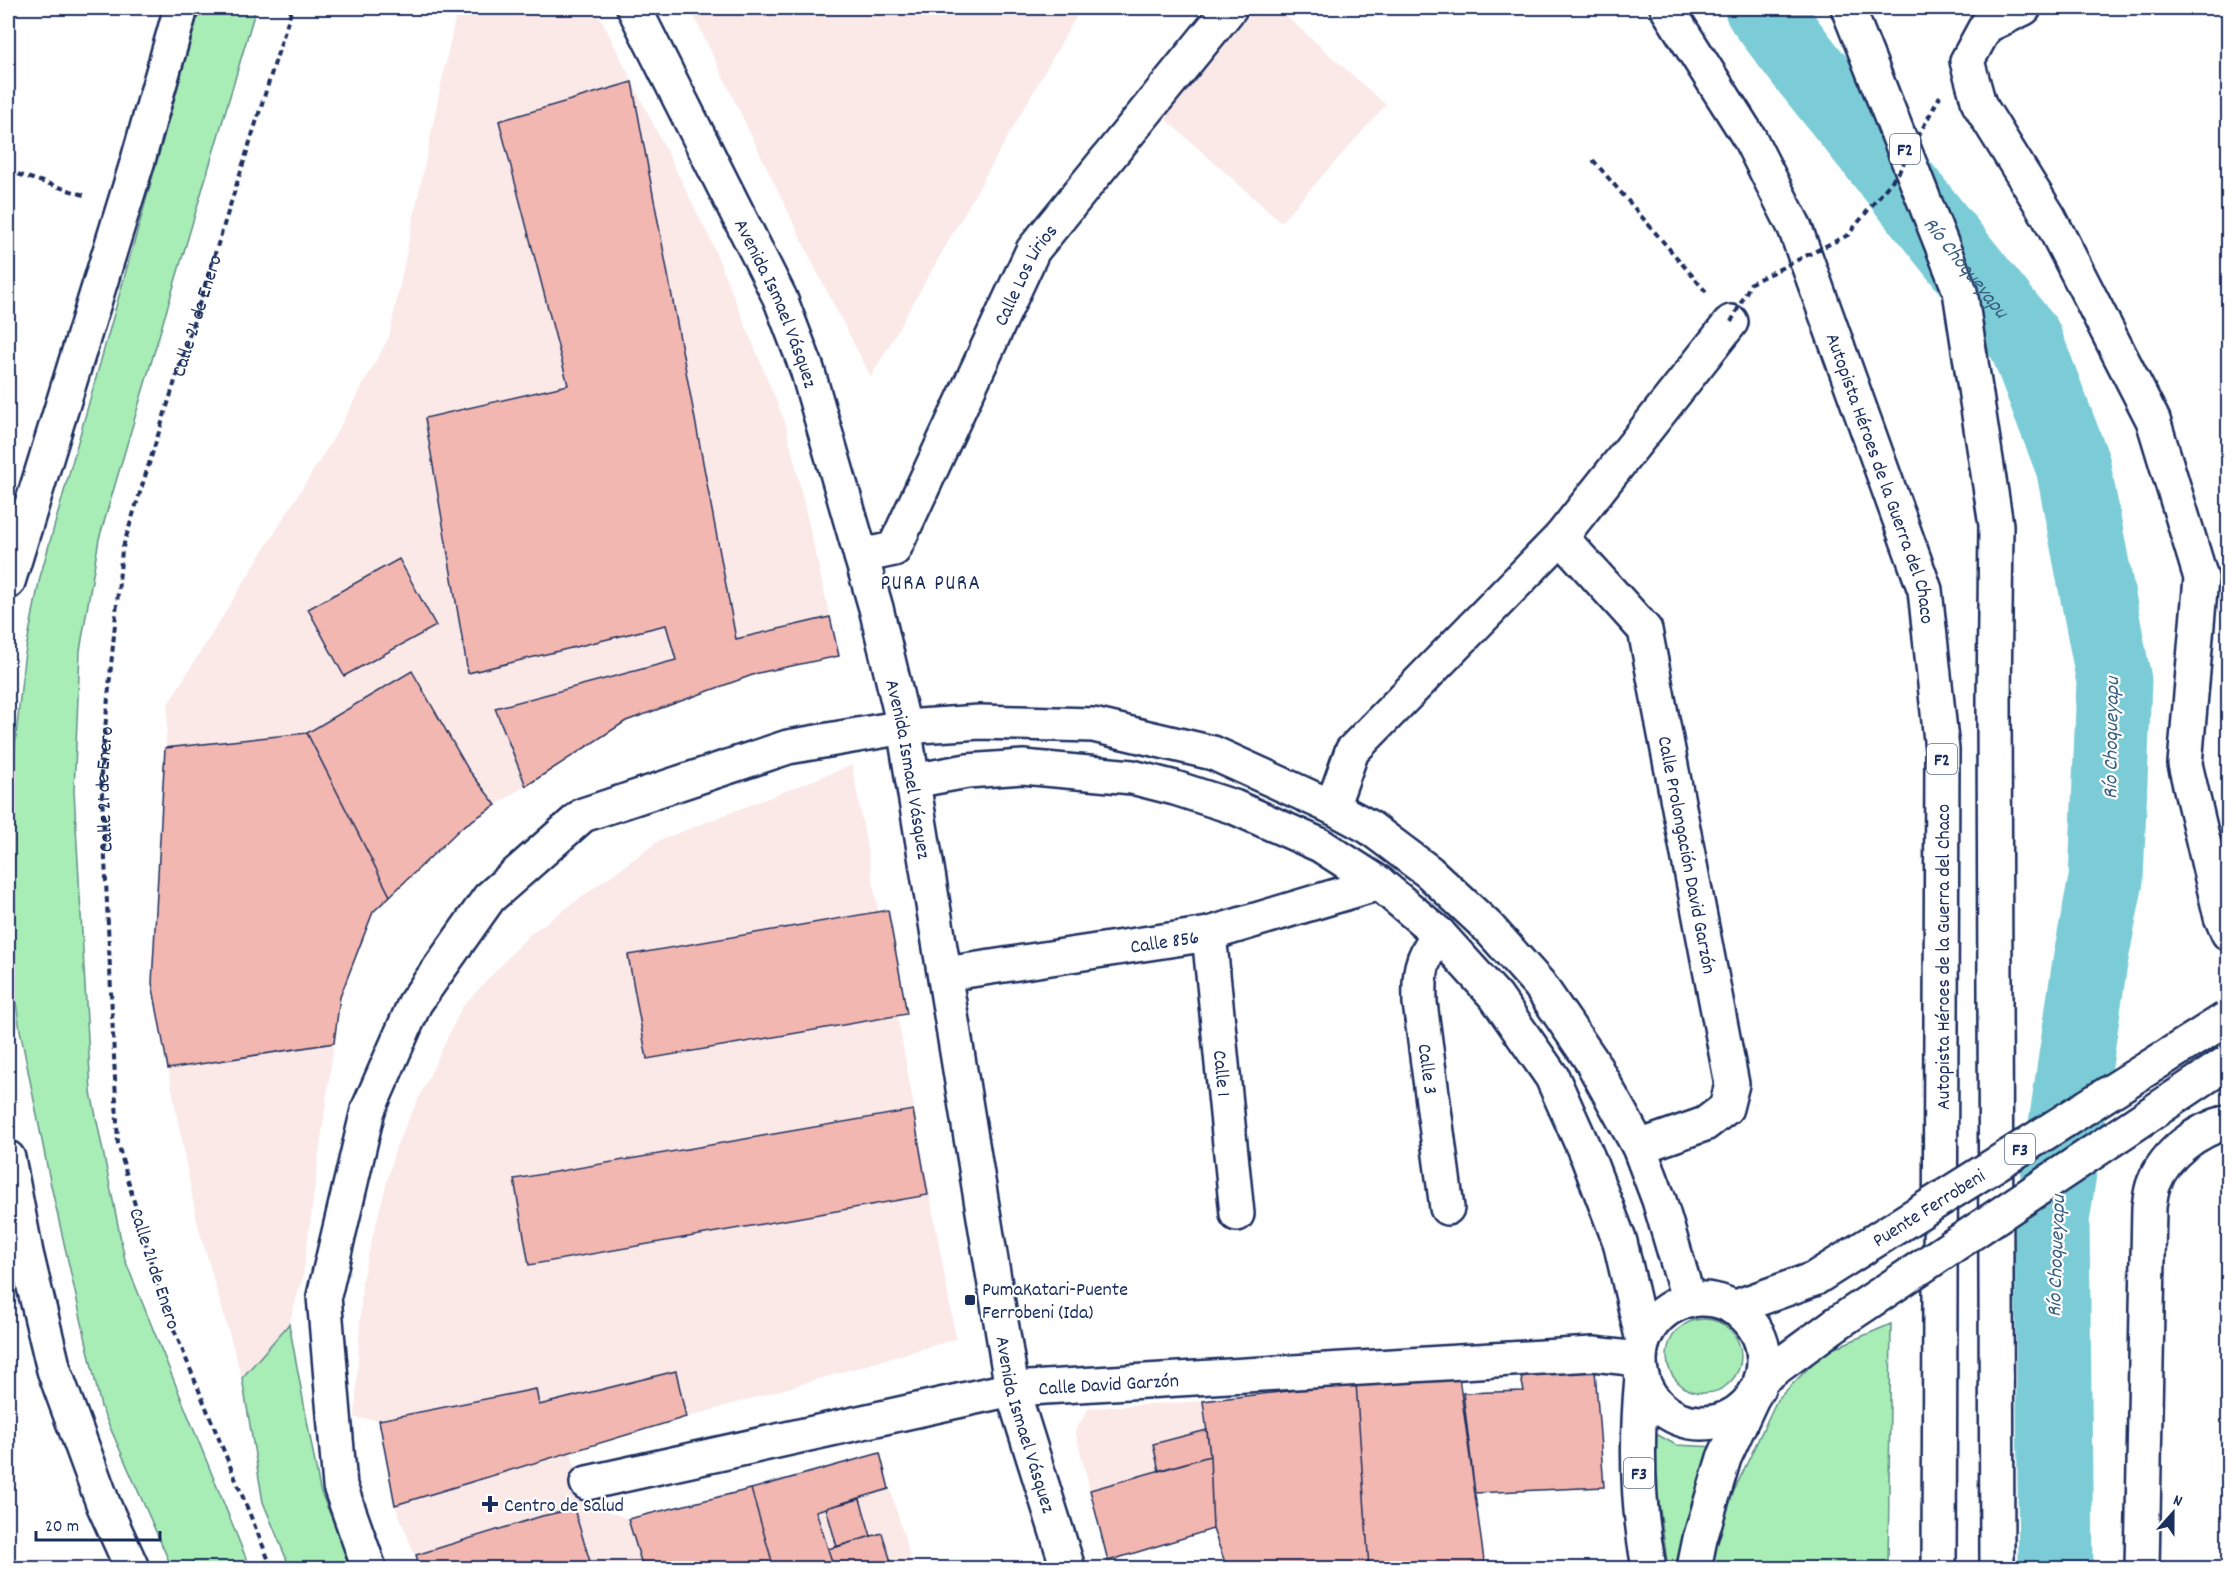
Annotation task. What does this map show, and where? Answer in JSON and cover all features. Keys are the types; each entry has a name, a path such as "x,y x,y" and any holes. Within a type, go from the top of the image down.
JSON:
{"main road":[{"path":"8,582 123,208 181,8"},
{"name":"Avenida Ismael Vásquez","path":"634,8 780,298 807,369 876,608 904,727 1012,1389 1068,1569"},
{"name":"Calle Los Lirios","path":"861,556 894,549 1033,250 1230,8"},
{"name":"Autopista Héroes de la Guerra del Chaco","path":"1666,8 1750,140 1795,228 1925,590 1942,750 1939,1569"},
{"name":"F2","path":"1848,8 1960,291 1996,525 1994,713 1996,1569"},
{"path":"2024,8 1986,26 1967,61 1979,104 2049,217 2153,420 2201,578 2185,764 2221,917 2229,933"},
{"path":"1332,807 1352,751 1561,537 1728,318"},
{"name":"Calle Prolongación David Garzón","path":"1561,537 1645,630 1732,1084 1726,1108 1705,1124 1639,1147"},
{"path":"369,1569 340,1486 324,1296 368,1110 416,1003 489,898 583,815 788,747 904,727 980,722 1093,725 1213,753 1332,807 1369,827 1429,873 1495,935 1539,984 1591,1060 1639,1147 1659,1200 1689,1301"},
{"path":"913,781 967,771 1023,767 1132,777 1234,807 1320,845 1379,883 1439,934 1496,997 1552,1077 1588,1158 1620,1242 1641,1359"},
{"name":"Calle 856","path":"945,975 1209,934 1379,883"},
{"name":"Calle 1","path":"1209,934 1237,1214"},
{"name":"Calle 3","path":"1439,934 1422,960 1419,975 1420,1003 1447,1208"},
{"name":"Puente Ferrobeni","path":"1733,1308 1814,1279 2227,1018"},
{"name":"F3","path":"1641,1359 1652,1398 1664,1410 1679,1419 1696,1423 1713,1422 1730,1417 1744,1407 1756,1389 1836,1324 2229,1062"},
{"path":"2142,1569 2149,1207 2153,1185 2163,1166 2181,1146 2215,1125 2229,1122"},
{"path":"8,1158 26,1253 54,1370 104,1506 132,1569"},
{"name":"F3","path":"1649,1569 1642,1531 1637,1430 1641,1359 1652,1324 1660,1315 1671,1307 1704,1299 1733,1308 1749,1322 1759,1339 1764,1359 1756,1389 1724,1458 1700,1539 1694,1569"},
{"name":"Calle David Garzón","path":"587,1483 1012,1389 1593,1354 1641,1359"}],"path":[{"name":"Calle 21 de Enero","path":"272,1569 161,1298 118,1144 101,772 122,550 292,8"},
{"path":"1728,318 1751,283 1848,235 1899,172 1940,96"},
{"path":"1593,160 1710,297"},
{"path":"8,171 123,208"}],"shaded area":[{"path":"457,8 596,8 711,241 786,425 839,656 758,673 626,721 462,827 373,912 340,997 303,1276 289,1324 242,1378 197,1222 152,983 168,704 336,434 389,337"},
{"path":"690,8 1081,8 871,377 817,272"},
{"path":"1256,8 1277,8 1386,105 1281,222 1162,116"},
{"path":"852,765 956,1339 574,1450 509,1471 571,1452 585,1502 628,1519 643,1568 420,1568 395,1505 379,1420 355,1418 362,1279 396,1146 462,1007 529,935 660,840"},
{"path":"1356,1383 1369,1568 1227,1568 1213,1529 1108,1561 1075,1431 1089,1408 1203,1401"},
{"path":"880,1453 913,1568 774,1568 751,1489"}],"green space":[{"path":"200,8 256,8 99,539 80,651 74,791 91,1092 125,1260 250,1568 172,1568 101,1407 50,1181 20,1030 8,949 8,865 12,775 24,659 40,577"},
{"path":"1697,1319 1711,1319 1725,1325 1735,1335 1741,1349 1739,1370 1725,1387 1711,1393 1697,1393 1683,1387 1673,1377 1667,1363 1667,1349 1673,1335 1683,1325"},
{"path":"289,1324 320,1490 353,1568 290,1568 263,1502 242,1378"},
{"path":"1891,1324 1888,1568 1708,1568 1713,1535 1777,1400 1823,1353"},
{"path":"1649,1430 1676,1445 1717,1447 1674,1568 1668,1568"}],"building":[{"path":"632,82 736,639 830,617 839,656 758,673 626,721 526,786 495,708 676,660 666,625 468,673 425,418 568,385 499,121"},
{"path":"399,559 436,626 344,676 308,609"},
{"path":"412,671 468,769 496,805 462,827 390,896 307,733"},
{"path":"307,733 390,896 373,912 340,997 334,1043 168,1069 152,983 165,748"},
{"path":"888,910 907,1014 647,1059 628,955"},
{"path":"913,1110 928,1195 529,1265 514,1179"},
{"path":"1595,1370 1604,1487 1475,1493 1463,1393 1524,1391 1520,1373"},
{"path":"676,1371 686,1417 395,1505 379,1420 536,1389 539,1405"},
{"path":"1459,1377 1485,1568 1369,1568 1356,1383"},
{"path":"1356,1383 1369,1568 1227,1568 1213,1529 1210,1456 1203,1401"},
{"path":"1207,1430 1210,1456 1159,1471 1153,1444"},
{"path":"880,1453 889,1489 816,1511 834,1568 774,1568 751,1489"},
{"path":"1210,1456 1213,1529 1108,1561 1090,1490"},
{"path":"751,1489 774,1568 643,1568 628,1519"},
{"path":"860,1499 871,1536 837,1547 826,1508"},
{"path":"574,1509 592,1568 420,1568 416,1555 542,1516"},
{"path":"882,1533 893,1568 834,1568 828,1549"}],"waterway":[{"name":"Río Choqueyapu","path":"1762,8 2025,340 2073,466 2114,681 2106,880 2090,962 2052,1220 2056,1568"}],"place":[{"name":"PumaKatari-Puente Ferrobeni (Ida)","path":"970,1300"},
{"name":"Centro de Salud","path":"490,1504"}],"district":[{"name":"PURA PURA","path":"931,582"}]}
